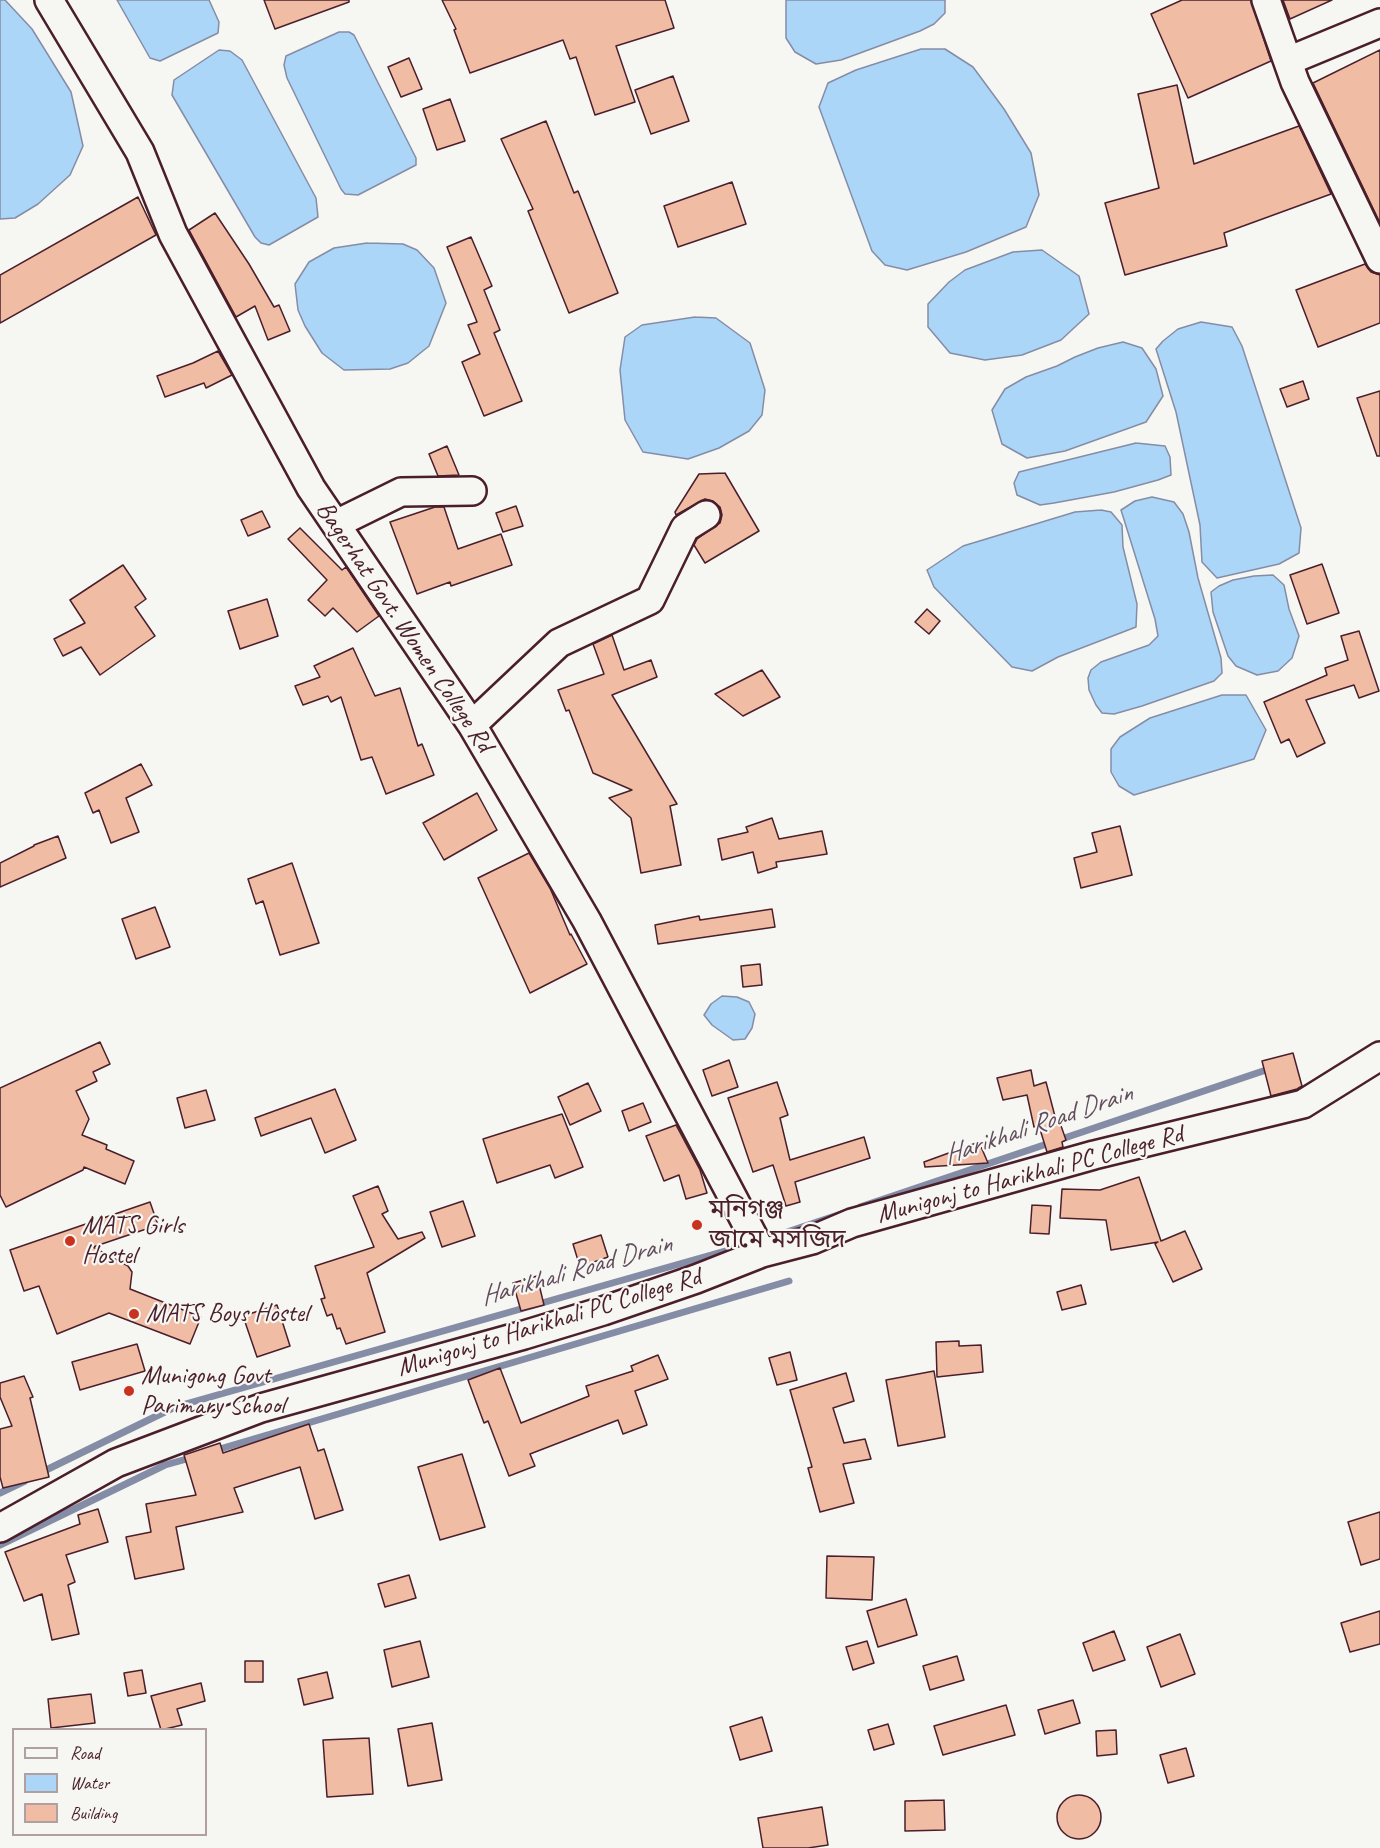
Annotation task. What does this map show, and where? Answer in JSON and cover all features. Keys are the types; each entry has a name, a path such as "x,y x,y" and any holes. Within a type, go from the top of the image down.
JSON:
{"street":[{"name":"Bagerhat Govt. Women College Rd","path":"49,0 140,152 178,245 311,488 472,725 587,921 762,1253"},
{"path":"1266,0 1311,116 1380,259"},
{"path":"1288,61 1380,23"},
{"path":"336,524 401,492 472,491"},
{"path":"472,725 559,643 650,600 685,528 706,515"},
{"name":"Munigonj to Harikhali PC College Rd","path":"0,1528 116,1463 261,1408 603,1311 696,1279 762,1253 812,1240 852,1223 1094,1155 1303,1104 1380,1056"}],"water":[{"path":"0,0 5,0 32,29 71,92 83,146 70,175 38,204 15,218 0,219"},
{"path":"117,0 209,0 219,22 218,33 160,61 150,58"},
{"path":"786,0 945,0 945,13 934,24 920,31 841,60 816,64 795,52 786,38"},
{"path":"339,32 349,32 354,35 416,158 416,165 358,195 345,194 341,189 287,78 284,65 286,56"},
{"path":"921,49 945,49 973,67 1004,109 1031,153 1039,195 1026,227 966,252 907,270 885,265 872,251 819,107 828,83 856,70"},
{"path":"219,50 230,51 242,60 316,198 318,217 269,245 261,243 255,237 172,95 174,80"},
{"path":"367,243 403,244 417,250 434,268 446,303 429,346 408,363 390,369 344,370 322,353 305,326 298,310 295,284 309,262 334,248"},
{"path":"1042,250 1079,276 1089,314 1061,340 1022,355 985,360 950,353 928,327 928,304 949,282 965,270 1013,252"},
{"path":"695,317 716,318 750,343 765,390 762,415 749,431 719,448 688,459 643,452 625,420 620,370 625,337 642,325"},
{"path":"1201,322 1232,327 1242,346 1301,528 1299,553 1279,564 1217,578 1202,562 1200,525 1176,412 1156,349 1178,329"},
{"path":"1123,342 1142,348 1156,369 1163,396 1146,422 1065,451 1027,458 1002,444 992,410 1005,389 1026,377 1075,357"},
{"path":"1136,443 1165,446 1170,457 1171,475 1114,492 1040,505 1017,495 1014,483 1019,472"},
{"path":"1152,497 1174,502 1183,514 1198,578 1221,658 1222,673 1214,681 1142,706 1114,714 1102,713 1089,690 1088,678 1091,670 1101,662 1149,645 1158,636 1155,619 1121,510 1135,501"},
{"path":"1101,510 1111,512 1122,525 1123,547 1137,604 1136,627 1058,657 1032,671 1012,667 934,587 927,570 963,546 1075,512"},
{"path":"1273,575 1284,585 1289,609 1299,636 1292,658 1278,671 1257,675 1236,666 1228,656 1213,612 1211,592 1233,580"},
{"path":"1222,695 1246,695 1266,730 1254,759 1134,795 1119,786 1111,772 1111,749 1120,737 1150,718"},
{"path":"722,996 737,997 749,1002 755,1014 752,1028 745,1039 733,1040 712,1025 704,1015 711,1004"}],"building":[{"path":"264,0 349,0 349,2 275,29"},
{"path":"442,0 665,0 674,28 616,46 635,102 595,115 576,57 570,59 563,40 470,73 454,30 456,29"},
{"path":"1182,0 1251,0 1271,61 1188,98 1151,14"},
{"path":"1283,0 1332,0 1290,19"},
{"path":"1380,50 1380,223 1313,83"},
{"path":"409,58 422,89 401,97 388,67"},
{"path":"673,76 689,121 651,134 635,90"},
{"path":"1177,85 1194,164 1299,126 1331,194 1224,233 1227,246 1125,275 1105,203 1159,188 1138,94"},
{"path":"450,99 465,141 437,150 423,109"},
{"path":"546,121 574,193 578,191 618,293 569,313 528,211 533,209 501,139"},
{"path":"732,182 746,224 678,247 664,206"},
{"path":"138,197 156,235 0,323 0,275"},
{"path":"215,213 274,307 279,305 290,331 268,340 255,306 236,317 189,230"},
{"path":"471,237 492,286 484,290 500,330 494,333 522,401 484,416 462,362 480,354 468,325 477,322 447,247"},
{"path":"1365,264 1371,272 1380,275 1380,323 1318,347 1296,290"},
{"path":"218,351 232,375 206,388 204,383 165,397 157,376"},
{"path":"1303,381 1309,399 1287,407 1280,389"},
{"path":"1380,391 1380,456 1377,456 1357,398"},
{"path":"447,446 459,475 438,476 429,454"},
{"path":"725,473 759,531 705,563 694,545 697,539 720,523 722,515 720,507 713,501 705,499 676,515 675,512 699,474"},
{"path":"516,506 523,526 503,532 496,513"},
{"path":"435,507 444,507 458,549 501,534 512,565 451,586 450,582 417,594 390,522"},
{"path":"262,511 270,527 248,536 241,520"},
{"path":"300,528 342,570 346,567 379,616 357,632 333,608 325,616 308,600 327,580 288,539"},
{"path":"1322,564 1339,613 1307,624 1290,575"},
{"path":"123,565 146,599 135,607 155,636 100,675 81,647 63,656 54,639 85,623 70,600"},
{"path":"267,599 278,636 240,649 228,611"},
{"path":"927,609 940,621 929,634 915,622"},
{"path":"1359,631 1379,691 1359,698 1354,685 1306,700 1325,743 1297,757 1289,739 1281,743 1264,702 1327,675 1325,668 1348,660 1341,636"},
{"path":"612,635 624,670 651,660 657,677 612,695 677,804 670,806 681,865 641,873 631,818 609,798 632,790 593,773 569,710 566,711 558,690 604,674 593,644"},
{"path":"353,648 375,696 400,688 418,746 422,744 434,775 386,794 372,757 361,760 341,697 331,702 328,696 303,705 295,686 320,677 314,666"},
{"path":"762,670 780,697 743,716 715,694"},
{"path":"141,764 152,785 126,798 139,832 111,843 99,810 93,813 85,793"},
{"path":"477,793 497,830 444,860 423,823"},
{"path":"772,818 779,839 822,831 827,854 776,862 777,867 758,873 753,852 722,860 718,839 748,832 746,827"},
{"path":"1120,826 1132,875 1081,888 1074,858 1097,852 1092,833"},
{"path":"58,836 66,858 0,887 0,863 34,845"},
{"path":"529,853 550,888 570,935 587,964 530,993 478,878"},
{"path":"292,863 319,943 280,955 263,901 256,904 248,879"},
{"path":"155,907 170,947 136,959 122,919"},
{"path":"772,909 775,927 658,944 655,925 699,916 700,920"},
{"path":"760,964 762,985 743,987 741,966"},
{"path":"100,1042 110,1064 93,1072 97,1081 76,1091 89,1119 82,1135 107,1145 106,1149 134,1161 125,1184 84,1167 83,1170 6,1207 0,1195 0,1088"},
{"path":"1293,1053 1302,1086 1271,1096 1262,1061"},
{"path":"729,1060 738,1087 712,1096 703,1070"},
{"path":"1031,1070 1034,1086 1046,1082 1057,1124 1060,1123 1066,1140 1062,1142 1063,1147 1047,1152 1039,1126 1034,1127 1027,1095 1003,1100 997,1078"},
{"path":"777,1082 788,1115 780,1118 790,1160 864,1137 870,1158 795,1182 800,1202 786,1206 773,1165 753,1172 728,1098"},
{"path":"588,1083 601,1111 570,1125 558,1097"},
{"path":"335,1089 356,1140 325,1153 311,1118 261,1136 255,1118"},
{"path":"206,1090 215,1120 185,1128 177,1098"},
{"path":"643,1103 651,1122 629,1131 622,1111"},
{"path":"562,1114 583,1167 555,1178 550,1165 497,1183 483,1139"},
{"path":"676,1125 700,1170 707,1193 686,1199 679,1175 664,1181 646,1136"},
{"path":"979,1142 988,1163 925,1167 924,1162"},
{"path":"1139,1177 1161,1241 1185,1231 1202,1269 1173,1282 1155,1244 1158,1242 1111,1250 1106,1220 1060,1218 1062,1189 1100,1190"},
{"path":"378,1186 388,1211 382,1214 398,1239 422,1232 425,1238 367,1273 385,1332 346,1344 340,1328 337,1329 332,1314 327,1316 321,1299 325,1298 315,1266 374,1247 353,1196"},
{"path":"463,1201 475,1236 442,1247 430,1212"},
{"path":"150,1202 158,1225 93,1247 128,1266 132,1272 130,1289 201,1317 190,1344 109,1313 57,1334 39,1286 24,1291 10,1250"},
{"path":"1032,1205 1051,1206 1049,1234 1030,1233"},
{"path":"601,1235 608,1257 580,1267 573,1244"},
{"path":"537,1276 544,1305 521,1311 513,1283"},
{"path":"1081,1285 1086,1304 1062,1310 1057,1292"},
{"path":"277,1305 290,1346 257,1357 243,1316"},
{"path":"959,1341 959,1346 981,1345 983,1372 937,1377 936,1342"},
{"path":"137,1344 145,1371 80,1390 72,1362"},
{"path":"790,1352 797,1380 777,1385 769,1358"},
{"path":"658,1355 668,1379 635,1391 647,1425 623,1434 618,1420 530,1454 535,1466 509,1476 488,1421 484,1423 468,1380 500,1368 521,1423 589,1396 586,1386 633,1371 631,1366"},
{"path":"934,1371 945,1437 898,1446 886,1380"},
{"path":"846,1373 854,1401 833,1408 844,1443 865,1439 871,1459 843,1464 854,1503 820,1512 808,1468 812,1467 790,1390"},
{"path":"24,1376 33,1397 30,1398 49,1477 3,1488 0,1477 0,1429 12,1426 0,1397 0,1383"},
{"path":"309,1424 318,1451 324,1449 343,1510 315,1519 300,1467 234,1488 243,1512 176,1527 184,1569 135,1579 126,1537 151,1532 146,1504 196,1495 184,1455 220,1443 223,1453"},
{"path":"462,1454 485,1527 440,1540 418,1467"},
{"path":"98,1509 108,1542 66,1555 75,1582 68,1585 79,1634 52,1640 42,1594 24,1601 5,1552 80,1524 78,1515"},
{"path":"1380,1512 1380,1559 1361,1565 1348,1522"},
{"path":"827,1556 874,1557 872,1600 826,1598"},
{"path":"409,1575 416,1598 385,1607 378,1584"},
{"path":"906,1599 917,1635 878,1647 867,1611"},
{"path":"1380,1611 1380,1644 1350,1652 1341,1623"},
{"path":"1114,1631 1125,1660 1093,1671 1083,1643"},
{"path":"1180,1634 1195,1674 1161,1687 1147,1647"},
{"path":"420,1641 429,1677 392,1687 384,1650"},
{"path":"867,1641 874,1663 853,1670 846,1647"},
{"path":"957,1656 964,1680 930,1690 923,1666"},
{"path":"245,1661 263,1661 263,1682 245,1682"},
{"path":"142,1670 146,1693 128,1696 124,1673"},
{"path":"327,1672 333,1698 304,1705 298,1679"},
{"path":"201,1683 205,1701 177,1709 182,1725 160,1728 151,1696"},
{"path":"91,1694 95,1723 51,1728 48,1699"},
{"path":"1073,1700 1080,1723 1045,1734 1038,1710"},
{"path":"1006,1705 1015,1735 943,1755 934,1726"},
{"path":"762,1717 772,1751 740,1760 730,1727"},
{"path":"432,1723 442,1780 408,1786 398,1729"},
{"path":"888,1724 894,1744 874,1750 868,1730"},
{"path":"1116,1730 1117,1754 1097,1756 1096,1731"},
{"path":"369,1738 373,1794 327,1797 323,1740"},
{"path":"1186,1748 1194,1776 1168,1783 1160,1755"},
{"path":"1079,1795 1094,1802 1101,1817 1094,1832 1079,1839 1064,1832 1057,1817 1064,1802"},
{"path":"944,1800 945,1830 905,1831 905,1801"},
{"path":"822,1807 828,1845 808,1848 763,1848 758,1818"}],"waterway":[{"name":"Harikhali Road Drain","path":"860,1207 1272,1068"},
{"name":"Harikhali Road Drain","path":"769,1238 844,1213"},
{"name":"Harikhali Road Drain","path":"40,1473 175,1407 750,1244"},
{"name":"Harikhali Road Drain","path":"213,1451 789,1281"},
{"name":"Harikhali Road Drain","path":"0,1545 165,1465 194,1457"},
{"name":"Harikhali Road Drain","path":"0,1493 25,1481"}],"place":[{"name":"মনিগঞ্জ জামে মসজিদ","path":"697,1225"},
{"name":"MATS Girls Hostel","path":"70,1241"},
{"name":"MATS Boys Hostel","path":"134,1314"},
{"name":"Munigong Govt Parimary School","path":"129,1391"}]}
